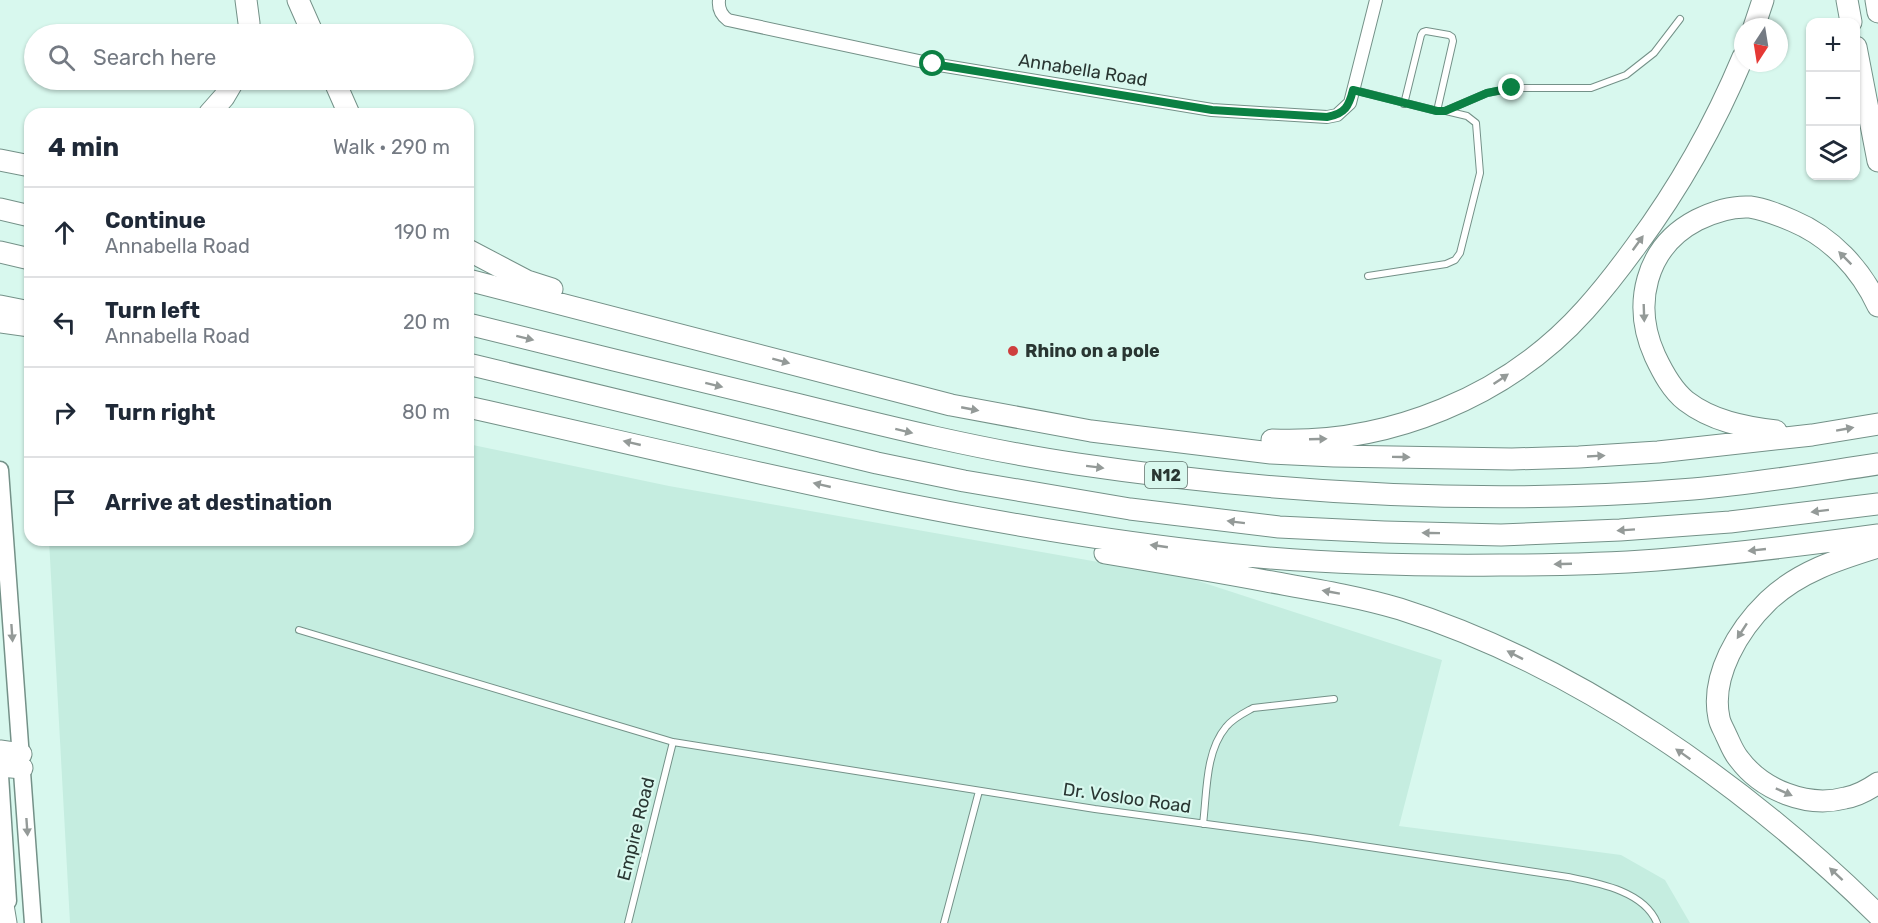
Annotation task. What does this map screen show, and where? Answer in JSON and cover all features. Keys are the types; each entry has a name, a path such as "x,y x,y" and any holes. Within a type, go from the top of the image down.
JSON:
{"highway":[{"path":"246,0 249,24"},
{"path":"298,0 309,24"},
{"path":"1757,18 1763,0"},
{"path":"1846,0 1850,18"},
{"path":"1876,0 1878,12"},
{"path":"1860,68 1878,161"},
{"path":"1092,431 1281,440 1325,439 1376,432 1414,421 1459,403 1488,387 1549,344 1584,311 1622,265 1656,218 1691,163 1737,72"},
{"path":"214,108 228,90"},
{"path":"338,90 346,108"},
{"path":"0,148 24,151"},
{"path":"0,160 24,165"},
{"path":"1812,435 1748,427 1716,418 1685,400 1663,373 1645,328 1644,296 1653,264 1659,253 1683,227 1710,213 1750,207 1771,212 1804,226 1822,237 1860,273 1878,306"},
{"path":"0,209 24,215"},
{"path":"0,252 24,258"},
{"path":"474,253 527,280 704,341"},
{"path":"474,282 951,405 1092,431 1270,453 1512,459 1658,452 1812,435 1878,424"},
{"path":"0,306 24,311"},
{"path":"0,322 24,325"},
{"name":"N12","path":"474,325 954,443 1076,464 1227,483 1352,492 1488,497 1608,494 1696,489 1878,464"},
{"name":"N12","path":"474,365 878,464 1130,509 1279,527 1501,535 1730,522 1878,504"},
{"path":"474,408 879,498 1035,527 1201,552 1283,559 1429,566 1542,565 1655,560 1789,547 1878,535"},
{"path":"879,498 907,511 960,524 1095,551 1347,595 1399,609 1450,627 1505,650 1552,674 1610,706 1662,739 1760,810 1835,872 1878,915"},
{"path":"1878,547 1819,567 1769,600 1744,627 1728,656 1719,685 1718,702 1719,719 1738,759 1761,780 1780,791 1797,798 1828,801 1845,799 1878,783"},
{"path":"0,766 14,757"},
{"path":"0,887 8,923"}],"main road":[{"path":"0,470 14,757 33,923"},
{"path":"0,775 8,923"}],"street":[{"name":"Annabella Road","path":"719,0 719,9 723,17 728,20 933,64 1212,110 1327,117 1337,115 1350,103 1376,0"}],"lane":[{"path":"1445,111 1487,93 1512,88 1591,88 1626,75 1654,53 1680,19"},
{"path":"1404,104 1421,35 1426,31 1449,35 1453,41 1437,111"},
{"path":"1353,90 1404,104 1472,118 1476,123 1480,163 1478,184 1460,253 1455,260 1446,264 1368,276"},
{"name":"Dr. Vosloo Road","path":"298,630 673,742 978,791 1568,877 1605,885 1644,904 1655,916 1657,923"},
{"path":"1203,824 1212,757 1217,740 1227,726 1241,714 1253,708 1334,699"},
{"name":"Empire Road","path":"628,923 673,742"},
{"path":"944,923 978,791"}],"shaded area":[{"path":"474,445 669,486 1189,578 1442,660 1399,826 1621,855 1665,880 1690,923 70,923 49,546 474,546"}],"place":[{"name":"Rhino on a pole","path":"1013,351"}],"route":[{"path":"933,64 1212,110 1327,117 1337,115 1345,109 1350,103 1353,90 1404,104 1445,111 1487,93 1512,88"}]}
